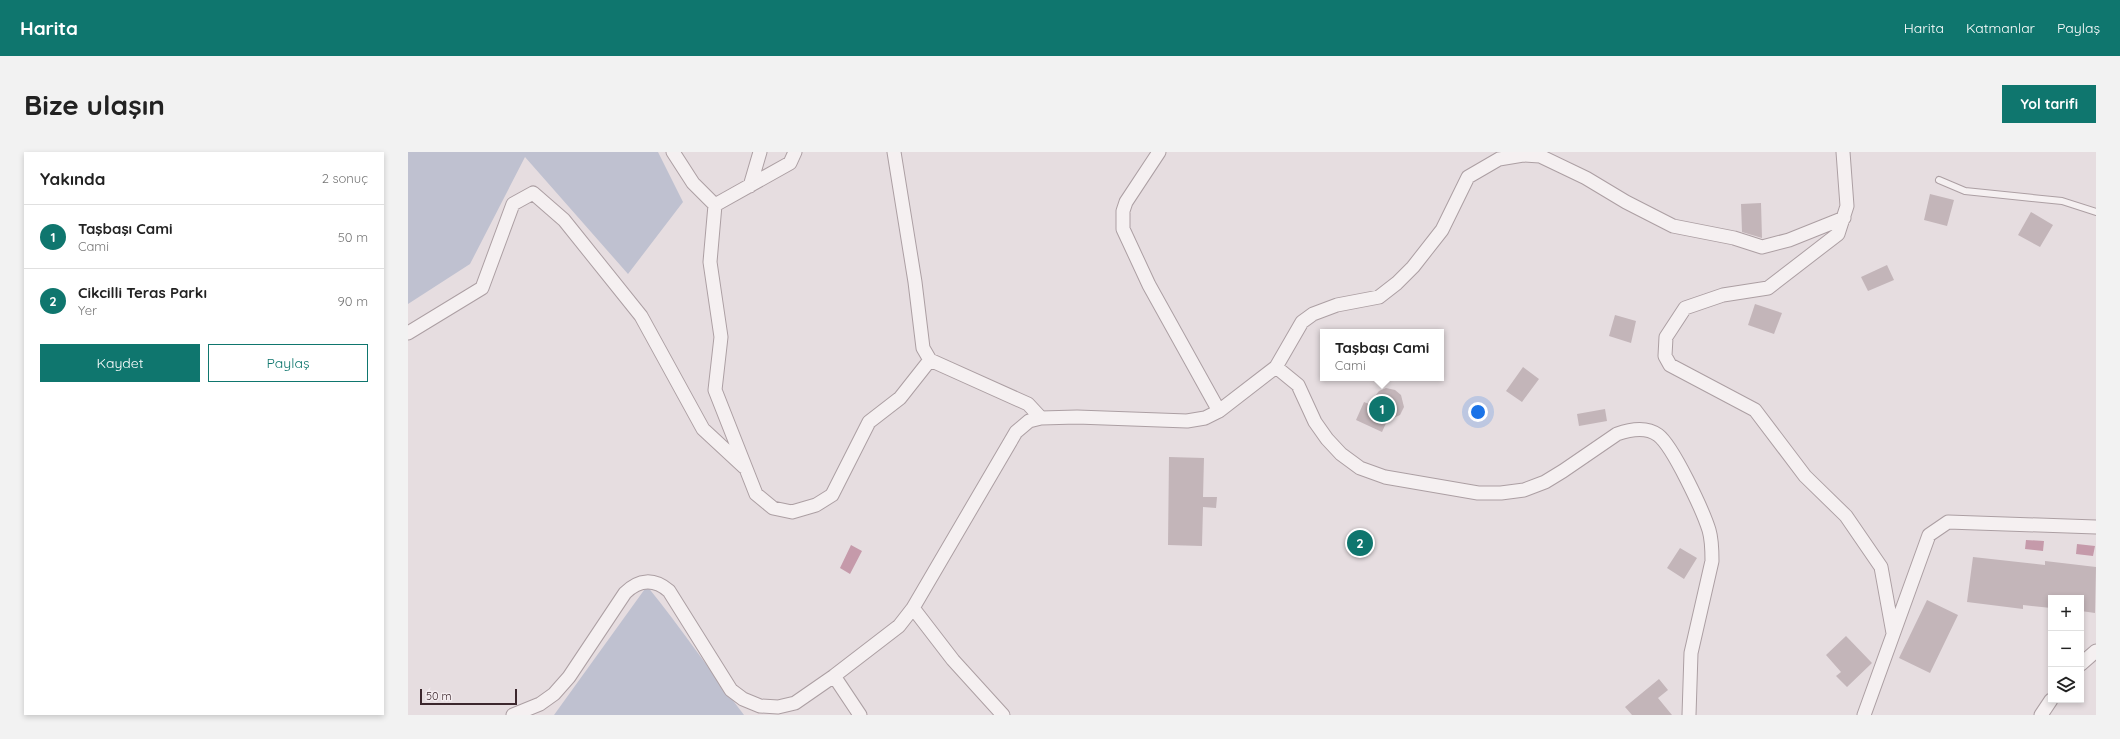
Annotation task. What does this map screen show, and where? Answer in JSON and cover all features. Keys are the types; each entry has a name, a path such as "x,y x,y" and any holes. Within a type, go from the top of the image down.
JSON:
{"street":[{"path":"673,152 693,183 715,206 710,262 721,337 715,390 756,494 773,508 792,512 816,505 832,495 869,422 900,398 930,360"},
{"path":"750,186 760,152"},
{"path":"715,206 790,163 795,152"},
{"path":"894,152 915,282 923,348 930,360 1028,404 1042,418"},
{"path":"1159,152 1126,202 1123,211 1123,229 1149,285 1219,411"},
{"path":"1843,152 1848,206 1838,234 1768,288 1723,295 1685,308 1666,338 1665,356 1670,365 1755,410 1805,476 1846,516 1881,567 1893,633"},
{"path":"513,715 540,704 554,694 569,677 625,593 633,586 642,582 657,583 669,591 731,690 743,699 760,706 778,707 795,703 834,676 899,626 913,608 1016,432 1029,421 1042,418 1077,417 1187,421 1205,418 1219,411 1276,367 1302,322 1313,314 1337,305 1379,297 1397,283 1413,267 1442,230 1468,177 1499,159 1523,155 1540,156 1586,178 1626,202 1673,226 1734,238 1762,247 1789,240 1844,218"},
{"path":"408,333 482,288 513,204 534,193 564,220 641,316 703,429 747,470"},
{"path":"1276,367 1298,385 1315,422 1327,439 1341,454 1360,468 1385,477 1478,493 1501,493 1524,490 1545,482 1617,434 1629,430 1649,431 1659,436 1682,468 1708,530 1712,546 1712,561 1691,653 1689,715"},
{"path":"1869,713 1893,633 1929,535 1948,522 2096,527"},
{"path":"913,608 953,660 1003,715"},
{"path":"2084,661 2096,651"},
{"path":"834,676 860,715"},
{"path":"2041,715 2049,703"}],"lane":[{"path":"1939,180 1965,191 2062,201 2096,212"}],"shaded area":[{"path":"408,152 658,152 683,202 628,274 525,157 470,264 408,304"},
{"path":"2026,540 2044,541 2043,551 2025,549"},
{"path":"2077,544 2095,546 2093,556 2076,554"},
{"path":"851,545 862,551 850,574 840,568"},
{"path":"647,586 672,618 744,715 554,715"}],"building":[{"path":"1930,194 1954,200 1947,226 1924,220"},
{"path":"1761,203 1762,238 1742,232 1741,204"},
{"path":"2031,212 2053,225 2040,247 2018,235"},
{"path":"1887,265 1894,280 1868,291 1861,277"},
{"path":"1755,304 1782,313 1774,334 1748,325"},
{"path":"1615,315 1636,321 1631,343 1609,336"},
{"path":"1523,367 1539,379 1522,402 1506,391"},
{"path":"1386,388 1395,390 1401,395 1404,407 1400,415 1387,421 1382,432 1356,420 1364,402 1369,404 1379,391"},
{"path":"1605,409 1607,421 1579,426 1577,414"},
{"path":"1169,457 1204,458 1203,497 1217,497 1216,508 1203,507 1202,546 1168,545"},
{"path":"1680,548 1697,558 1684,579 1667,568"},
{"path":"1973,557 2045,565 2045,561 2096,567 2095,613 2084,611 2084,595 2048,595 2048,608 2023,605 2023,609 1967,602"},
{"path":"1927,600 1958,615 1930,673 1899,658"},
{"path":"1846,636 1872,663 1847,687 1836,676 1841,672 1826,655"},
{"path":"1659,679 1668,690 1658,698 1672,715 1632,715 1625,707"}],"place":[{"name":"Taşbaşı Cami","path":"1382,409"},
{"name":"Cikcilli Teras Parkı","path":"1360,543"}]}
